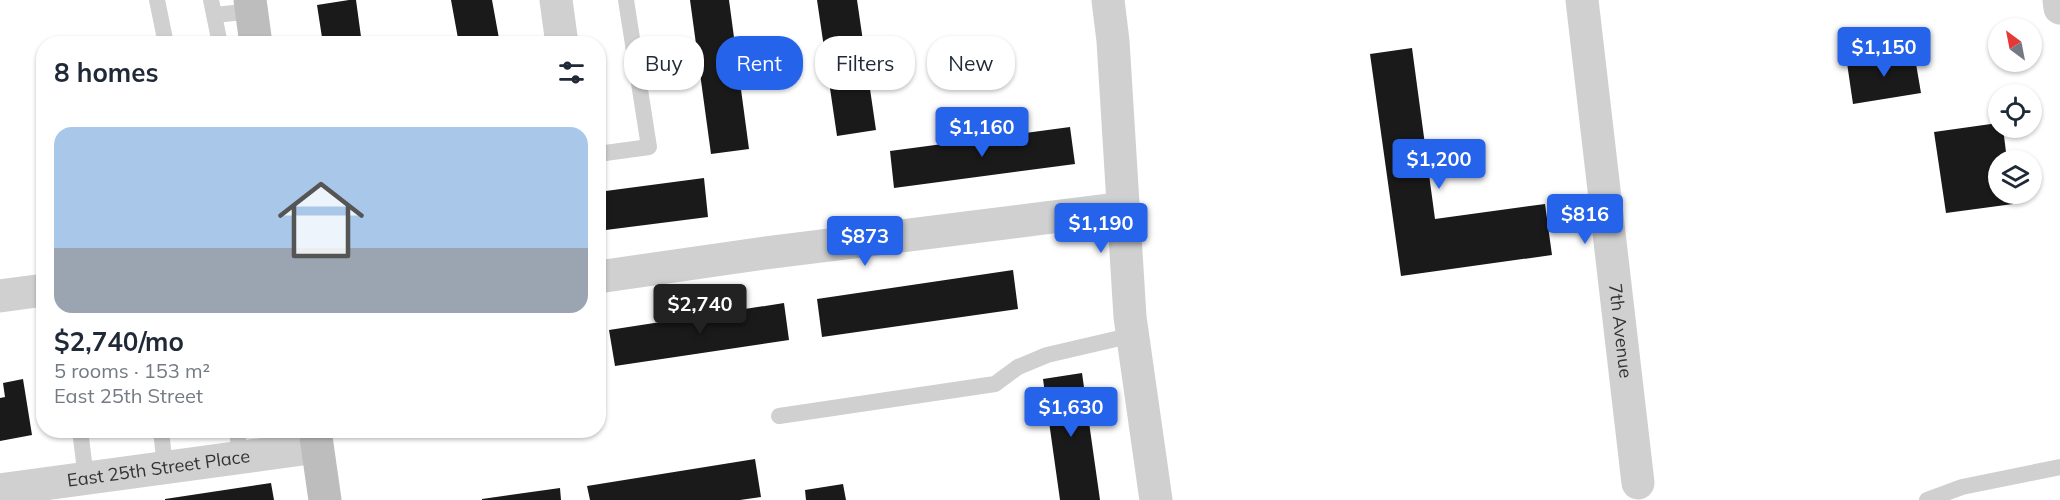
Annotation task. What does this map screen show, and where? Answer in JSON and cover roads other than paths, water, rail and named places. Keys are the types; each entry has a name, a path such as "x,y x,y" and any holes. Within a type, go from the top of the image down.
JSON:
{"main road":[{"path":"251,5 255,36"},
{"path":"316,439 325,500"}],"street":[{"path":"556,0 561,36"},
{"path":"1108,0 1113,41 1133,336 1156,500"},
{"name":"7th Avenue","path":"1582,0 1638,483"},
{"path":"2059,0 2060,8"},
{"path":"606,276 758,254 1125,208"},
{"path":"0,296 36,291"},
{"name":"East 25th Street Place","path":"0,490 165,468 239,444 316,439"}],"lane":[{"path":"157,0 164,36"},
{"path":"606,153 649,147 626,0"},
{"path":"218,36 213,8 251,5"},
{"path":"779,416 995,384 1018,367 1047,355 1133,336"},
{"path":"81,438 86,478"},
{"path":"162,438 165,468"},
{"path":"1927,500 1962,487 2060,467"}]}
